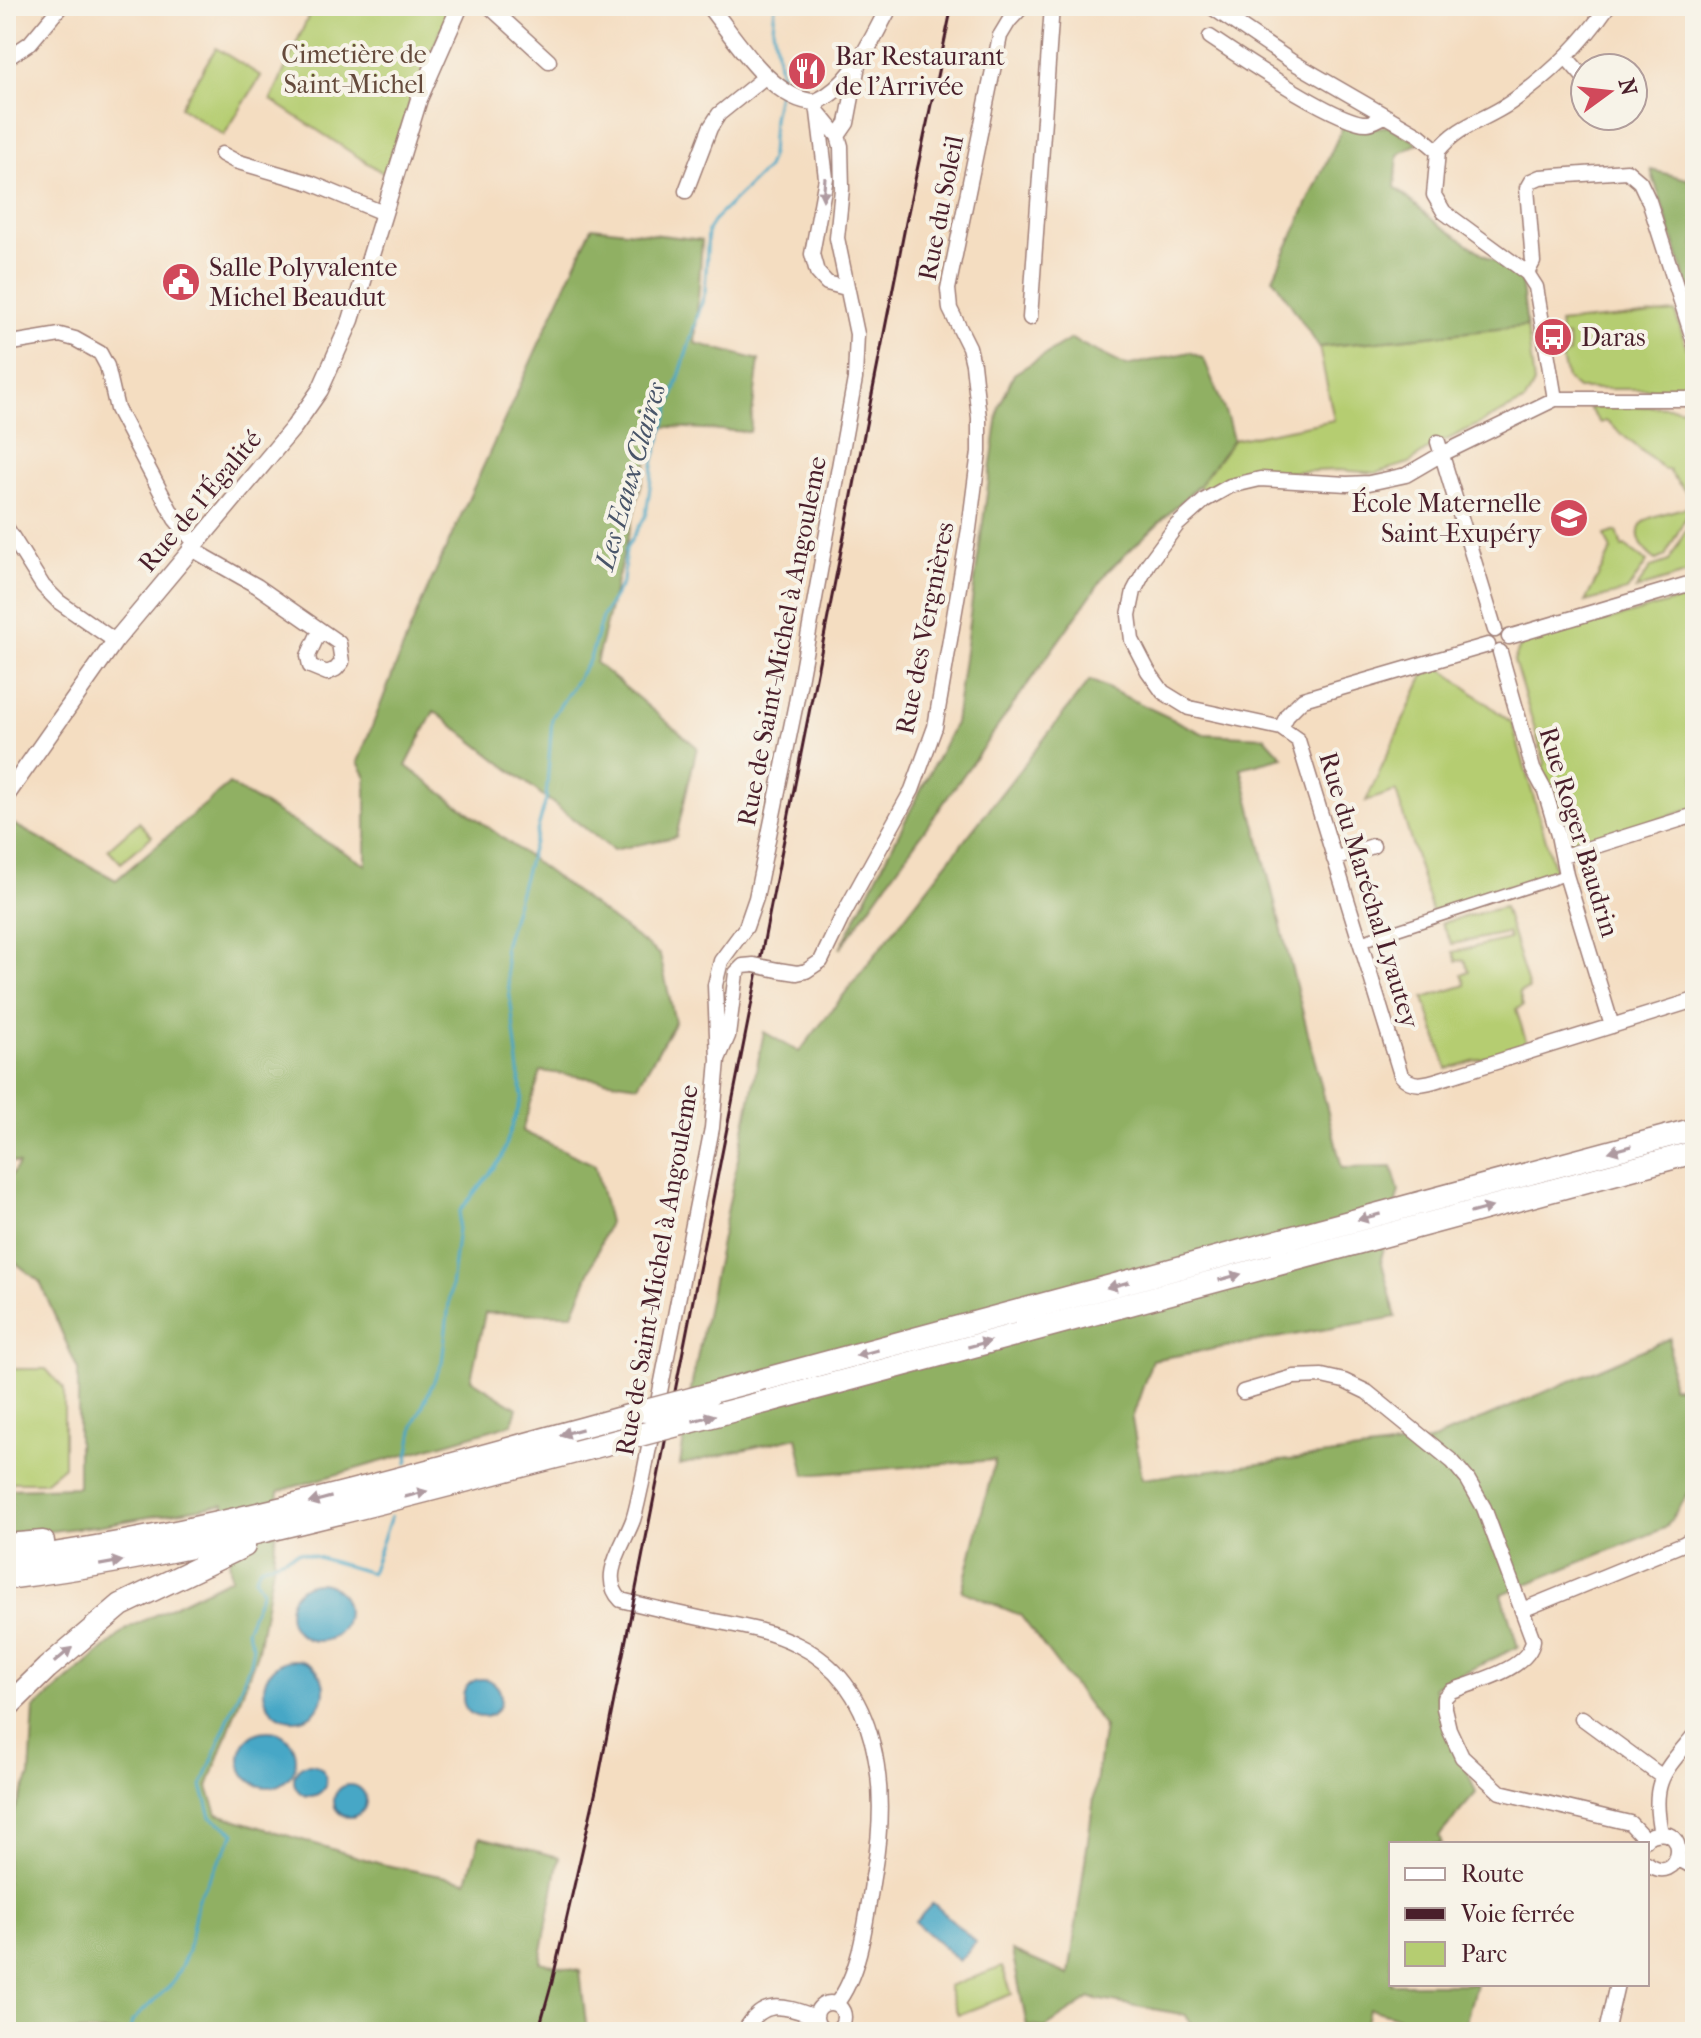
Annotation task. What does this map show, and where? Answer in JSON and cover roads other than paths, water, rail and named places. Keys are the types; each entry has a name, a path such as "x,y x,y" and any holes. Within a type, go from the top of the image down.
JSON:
{"highway":[{"path":"6,1561 95,1548 286,1509 1695,1129"},
{"path":"6,1578 176,1552 286,1527 769,1401 1695,1152"},
{"path":"6,1708 47,1668 121,1605 286,1527"},
{"path":"6,1545 76,1540 95,1548"}],"street":[{"path":"10,50 30,43 61,6"},
{"name":"Rue de l'Égalité","path":"6,796 115,641 294,427 320,390 351,320 419,99 460,6"},
{"path":"489,6 549,61"},
{"path":"709,6 777,86 796,100 817,107 838,136 847,123 858,65"},
{"path":"817,107 843,85 858,65 890,6"},
{"name":"Rue du Soleil","path":"962,330 948,301 949,277 1000,36 1023,6"},
{"path":"1030,318 1052,6"},
{"path":"1210,6 1291,61 1419,135 1438,151"},
{"path":"1555,399 1540,299 1527,273 1444,212 1434,195 1438,151 1464,126 1508,104 1566,57 1608,6"},
{"path":"1210,37 1283,85 1353,121 1368,124 1385,116"},
{"path":"1566,57 1569,60"},
{"path":"686,191 710,128 719,114 777,86"},
{"path":"817,107 826,178 812,254 817,272 827,283 846,288"},
{"name":"Rue de Saint-Michel à Angouleme","path":"836,2004 853,1973 879,1841 878,1772 873,1739 864,1715 828,1665 800,1646 755,1629 621,1600 613,1592 610,1581 612,1569 634,1518 642,1483 712,1128 718,1060 715,985 721,961 746,927 769,844 855,379 857,334 837,238 842,162 838,136"},
{"path":"222,154 235,161 311,183 383,213"},
{"path":"1527,273 1533,262 1527,188 1531,181 1540,177 1627,171 1634,175 1649,201 1695,345"},
{"name":"Rue des Vergnières","path":"718,1060 728,1036 736,973 743,966 754,965 797,973 821,961 912,790 935,727 979,452 973,364 962,330"},
{"path":"6,344 60,335 75,339 100,353 107,366 117,409 192,546 320,630"},
{"path":"1509,637 1507,648 1494,648 1303,699 1288,714 1281,728 1189,708 1163,692 1132,640 1129,615 1134,591 1148,564 1177,525 1205,500 1230,486 1260,479 1369,483 1406,475 1440,448 1555,399 1695,399"},
{"path":"1440,448 1495,630"},
{"path":"6,527 43,586 59,602 115,641"},
{"path":"1509,637 1695,582"},
{"path":"1494,648 1490,634 1495,630 1502,630 1509,637"},
{"name":"Rue Roger Baudrin","path":"1494,648 1533,769 1545,791 1564,856 1566,875 1612,1026"},
{"name":"Rue du Maréchal Lyautey","path":"1281,728 1298,740 1401,1075 1407,1083 1416,1085 1612,1026"},
{"path":"1564,856 1695,815"},
{"path":"1334,859 1373,846"},
{"path":"1360,942 1566,875"},
{"path":"1612,1026 1695,1000"},
{"path":"1243,1392 1294,1377 1322,1376 1344,1381 1367,1392 1453,1462 1484,1508 1533,1640 1532,1649 1523,1661 1451,1691 1444,1698 1449,1729 1462,1757 1500,1792 1630,1823 1656,1812"},
{"path":"1522,1610 1695,1537"},
{"path":"1582,1718 1661,1776"},
{"path":"1661,1833 1656,1812 1661,1776 1695,1734"},
{"path":"1630,1823 1645,1842 1661,1833 1677,1843 1677,1858 1666,1868 1649,1866"},
{"path":"1677,1858 1695,1868"},
{"path":"1606,2032 1617,1986"},
{"path":"836,2004 844,2017 838,2030 825,2030 818,2025 816,2017 823,2005 836,2004"},
{"path":"744,2032 752,2018 775,2006 816,2017"}],"water":[{"path":"318,1583 329,1585 338,1592 345,1601 345,1623 338,1632 329,1639 318,1641 307,1639 298,1632 291,1623 289,1612 291,1601 298,1592 307,1585"},
{"path":"294,1660 306,1662 315,1669 322,1678 322,1702 315,1711 306,1718 294,1720 282,1718 273,1711 266,1702 264,1690 266,1678 273,1669 282,1662"},
{"path":"482,1679 495,1685 501,1698 495,1711 482,1717 469,1711 463,1698 469,1685"},
{"path":"268,1731 288,1739 296,1759 288,1779 268,1787 248,1779 240,1759 248,1739"},
{"path":"310,1764 321,1769 326,1780 321,1791 310,1796 299,1791 294,1780 299,1769"},
{"path":"350,1785 361,1790 366,1801 361,1812 350,1817 339,1812 334,1801 339,1790"},
{"path":"933,1903 976,1942 959,1961 915,1922"}],"waterway":[{"name":"Les Eaux Claires","path":"775,6 773,28 782,82"},
{"name":"Les Eaux Claires","path":"407,1463 414,1425 442,1363 460,1211 501,1159 522,1097 504,947 546,800 552,718 590,659 602,617 623,582 626,549 646,515 654,459 705,292 708,230 715,219 767,168 778,93"},
{"name":"Les Eaux Claires","path":"130,2032 132,2021 173,1983 188,1951 198,1898 235,1833 211,1817 202,1786 250,1663 253,1645 246,1630 262,1591 255,1578 260,1567 300,1552 371,1573 391,1517"}],"railway":[{"path":"538,2032 597,1786 906,222 952,6"}],"place":[{"name":"Bar Restaurant de l'Arrivée","path":"807,71"},
{"name":"Salle Polyvalente Michel Beaudut","path":"181,282"},
{"name":"Daras","path":"1553,337"},
{"name":"École Maternelle Saint-Exupéry","path":"1569,518"}],"park label":[{"name":"Cimetière de Saint-Michel","path":"354,69"}]}
